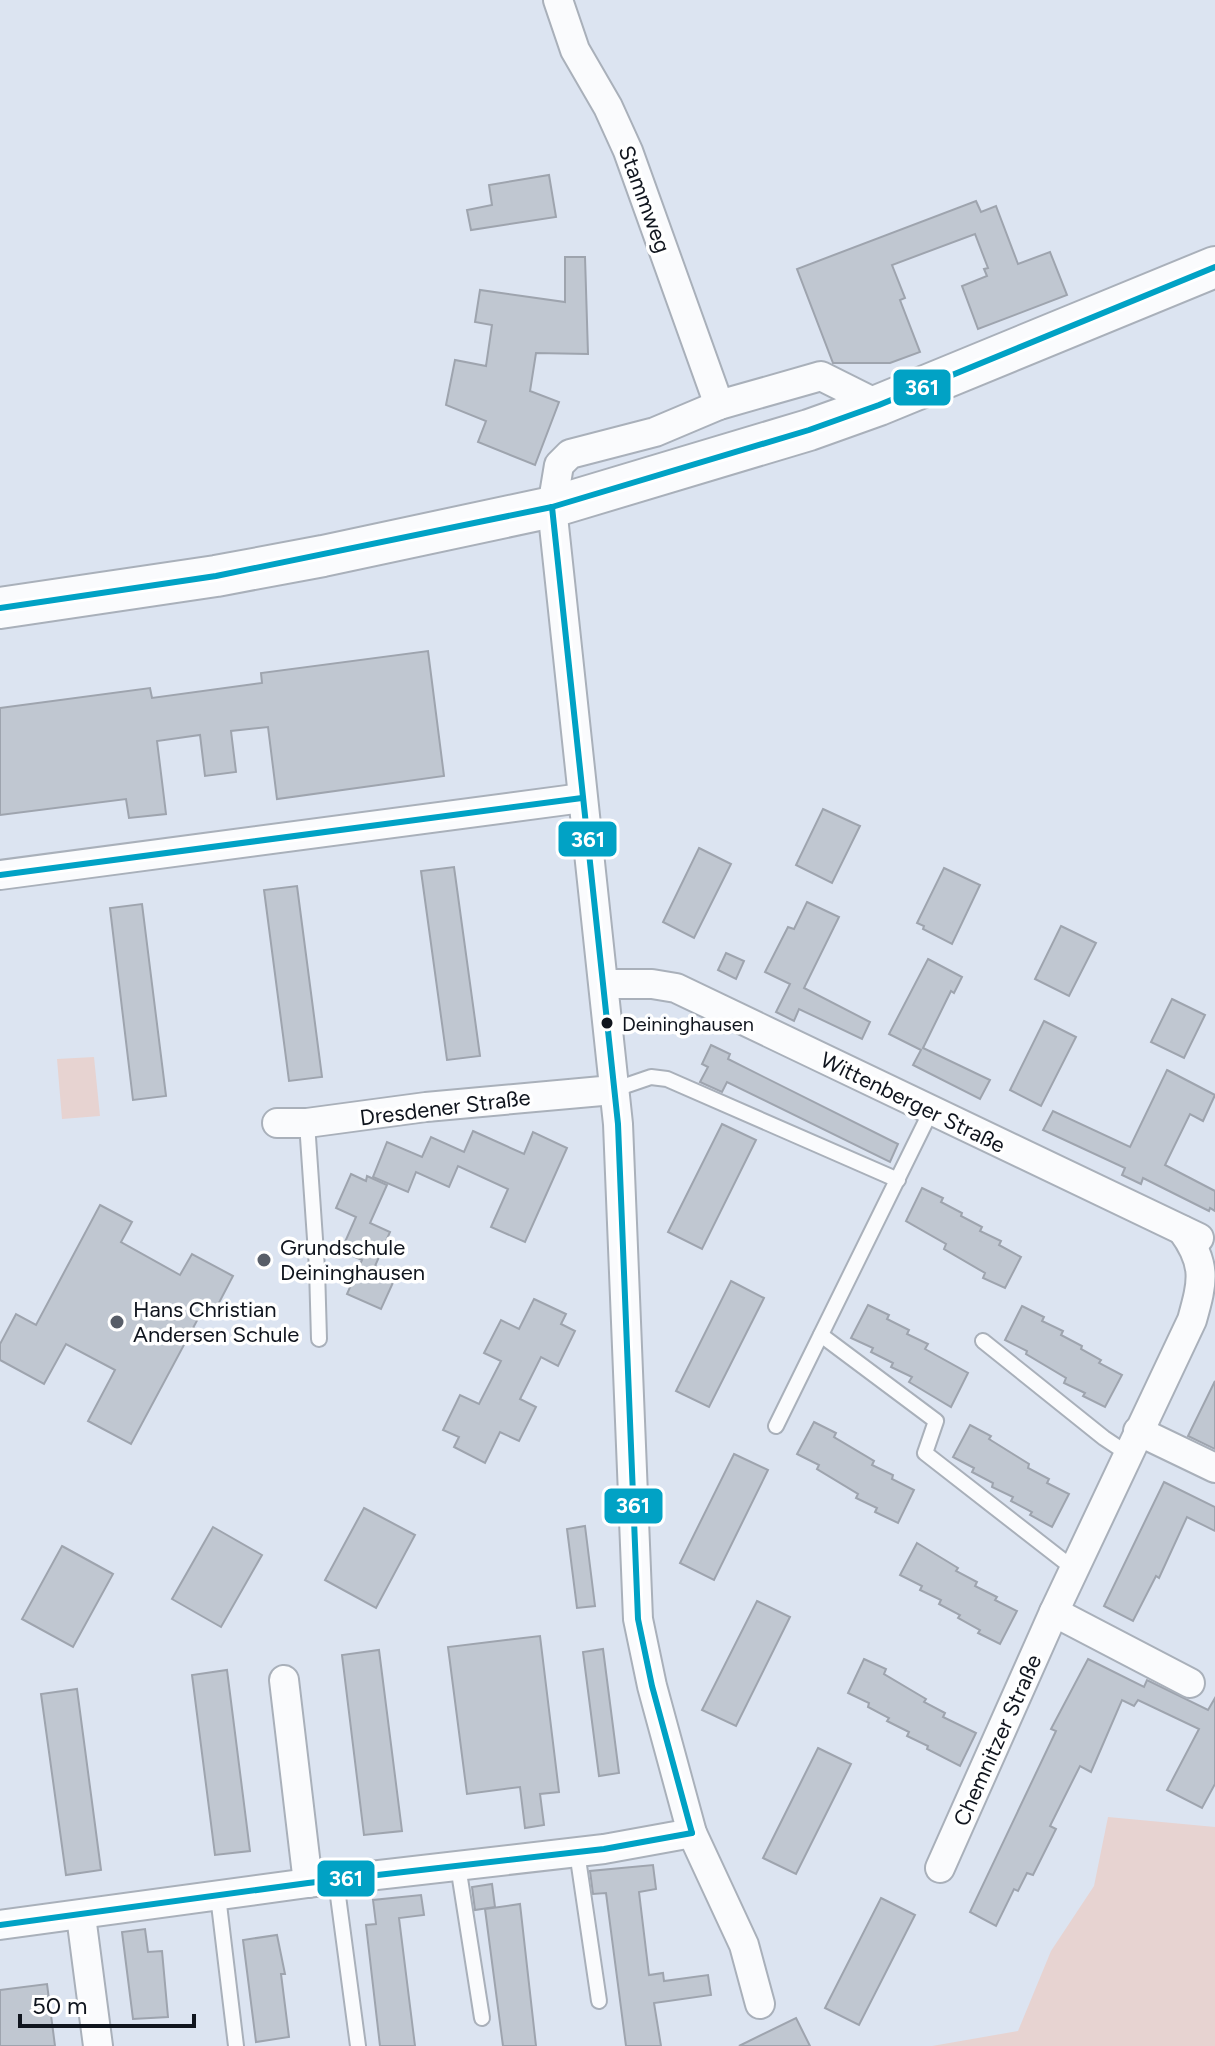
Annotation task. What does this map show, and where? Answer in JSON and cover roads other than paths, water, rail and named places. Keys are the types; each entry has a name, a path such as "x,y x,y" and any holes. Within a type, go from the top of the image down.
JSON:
{"main road":[{"path":"0,608 216,576 552,507 809,430 879,405 1215,267"}],"street":[{"name":"Stammweg","path":"558,0 575,50 608,107 628,151 719,405"},
{"path":"760,2004 744,1945 692,1833 652,1686 638,1619 618,1124 552,507 559,465 570,454 655,432 719,405 821,376 879,405"},
{"path":"0,875 582,798"},
{"name":"Wittenberger Straße","path":"605,984 652,984 676,988 1215,1246"},
{"name":"Dresdener Straße","path":"277,1123 307,1123 426,1107 613,1090"},
{"name":"Chemnitzer Straße","path":"940,1868 1054,1612 1192,1320 1201,1291 1202,1266 1195,1248 1182,1230"},
{"path":"1133,1442 1215,1468"},
{"path":"1054,1612 1190,1683"},
{"path":"284,1680 322,1882"},
{"path":"0,1925 577,1852 692,1833"},
{"path":"81,1916 98,2046"}],"lane":[{"path":"613,1090 651,1077 667,1079 898,1180"},
{"path":"776,1426 931,1111"},
{"path":"307,1123 319,1339"},
{"path":"821,1335 936,1421 925,1453 1074,1569"},
{"path":"983,1341 1104,1438 1133,1442"},
{"path":"577,1852 599,2001"},
{"path":"458,1866 482,2018"},
{"path":"322,1882 358,2046"},
{"path":"218,1896 236,2046"}],"place":[{"name":"Deininghausen","path":"607,1023"},
{"name":"Grundschule Deininghausen","path":"264,1260"},
{"name":"Hans Christian Andersen Schule","path":"117,1322"}]}
